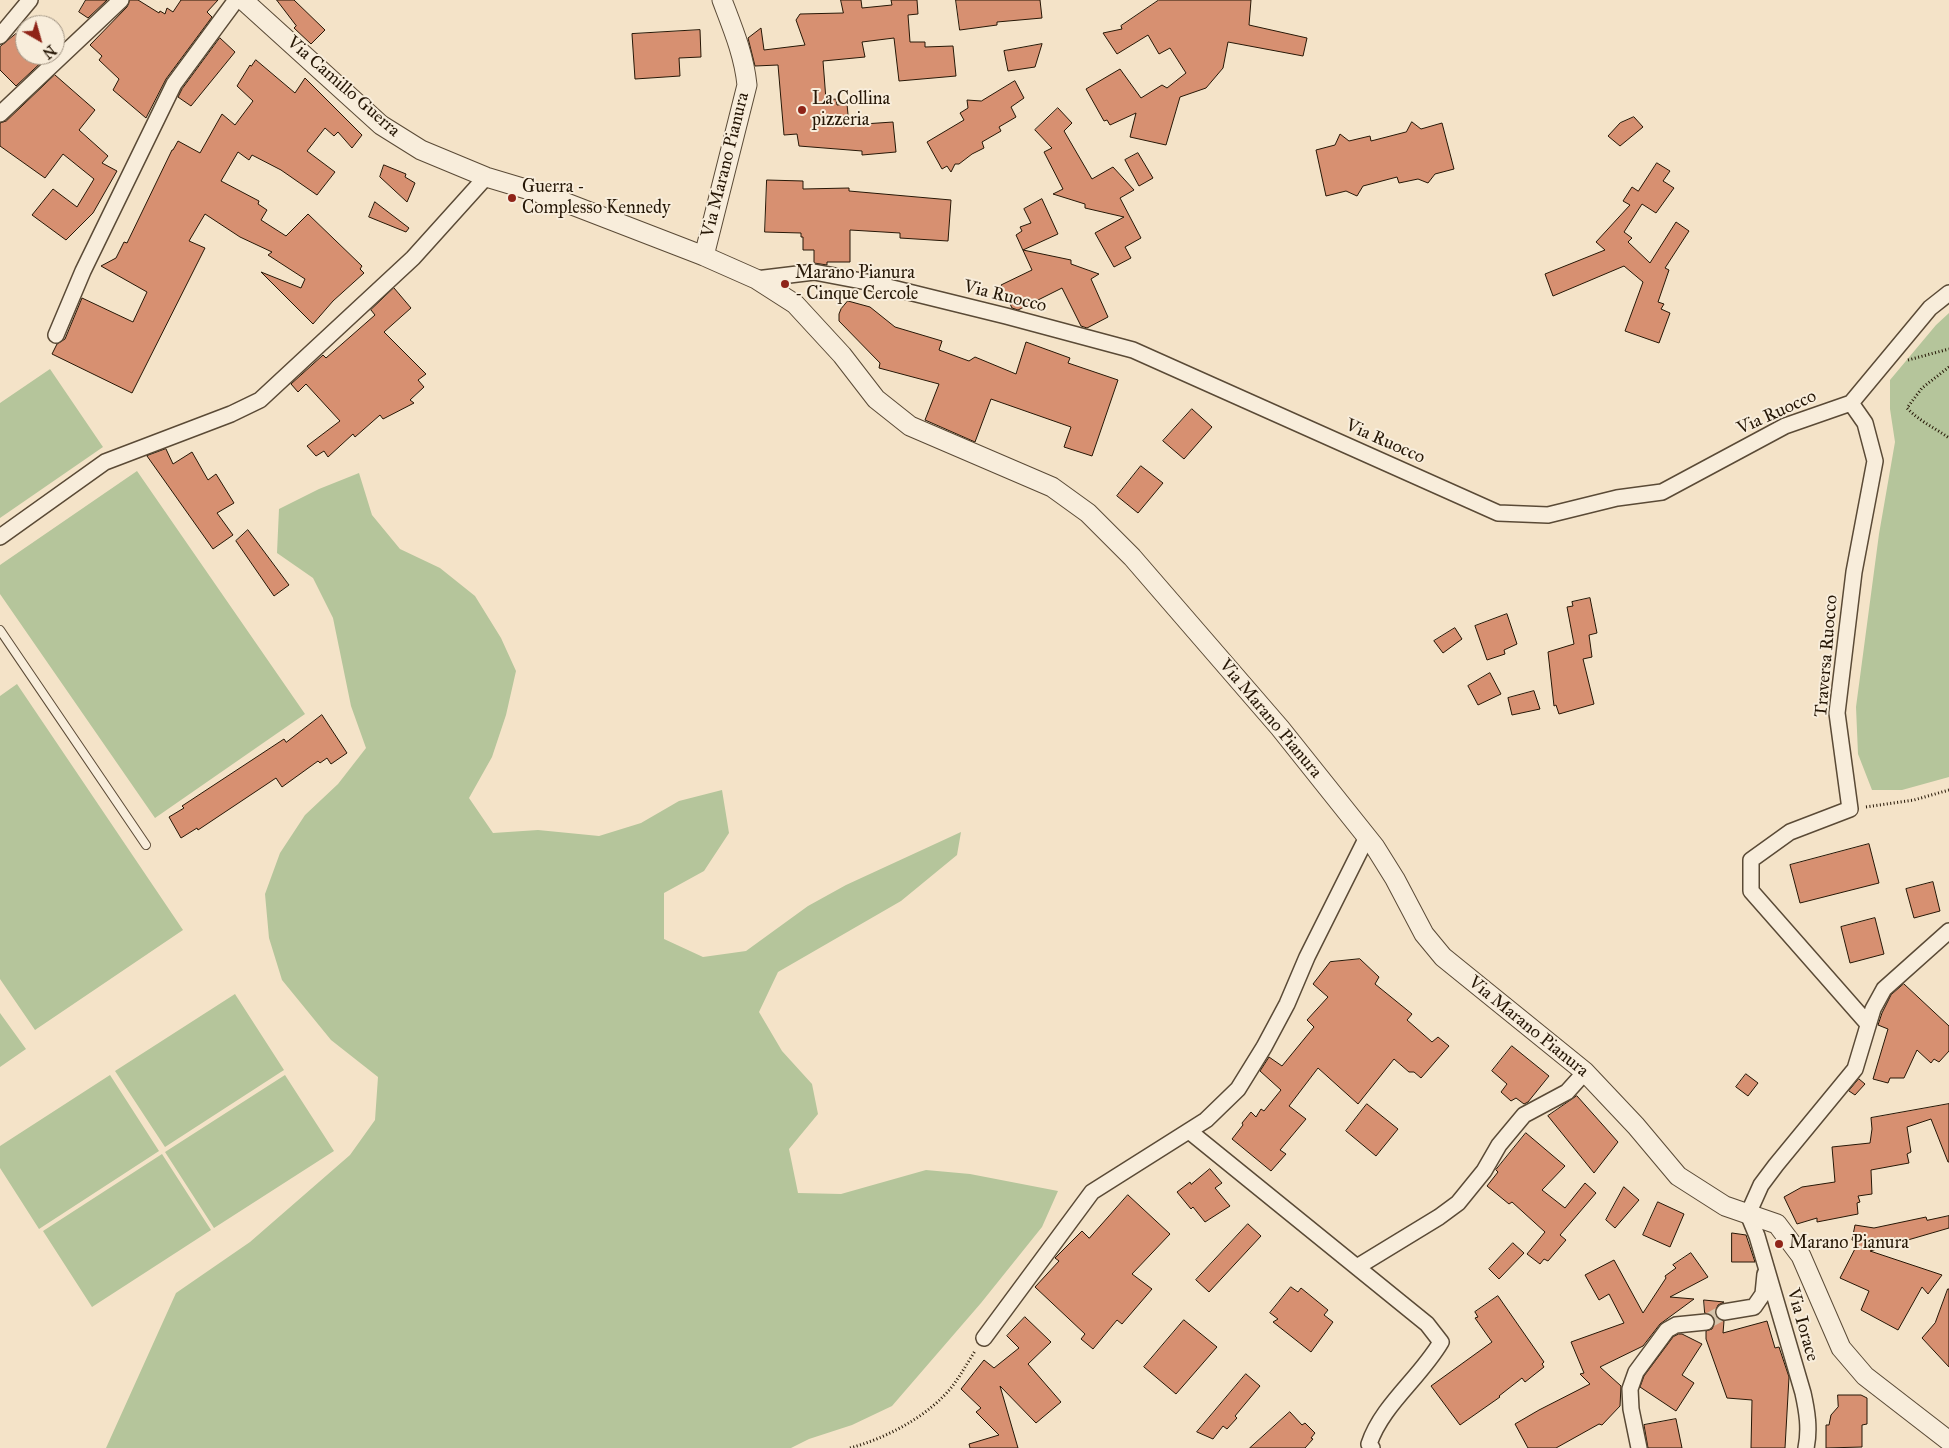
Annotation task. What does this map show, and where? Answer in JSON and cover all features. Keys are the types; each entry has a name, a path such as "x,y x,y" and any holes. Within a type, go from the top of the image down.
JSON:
{"street":[{"path":"0,36 30,0"},
{"path":"0,114 121,0"},
{"path":"56,335 83,271 174,84 236,0"},
{"name":"Via Camillo Guerra","path":"243,0 381,125 420,150 486,177 546,195 704,256"},
{"name":"Via Marano Pianura","path":"722,0 739,43 745,64 747,85 704,256 756,279 795,304 842,354 876,399 910,426 1052,487 1088,513 1132,557 1274,721 1367,837 1395,879 1424,934 1443,958 1585,1072 1636,1126 1678,1176 1724,1206 1777,1224 1801,1256 1841,1348 1865,1376 1949,1441"},
{"path":"0,537 105,462 231,414 260,400 413,258 486,177"},
{"name":"Via Ruocco","path":"756,279 814,272 872,283 1133,350 1498,513 1548,514 1617,498 1662,492 1785,426 1850,403 1930,308 1949,293"},
{"name":"Traversa Ruocco","path":"1850,403 1865,423 1875,461 1854,572 1837,713 1850,809"},
{"path":"1850,809 1790,832 1751,860 1751,891 1868,1024"},
{"path":"984,1338 1092,1192 1206,1120 1238,1088 1264,1047 1287,1004 1367,837"},
{"path":"1748,1214 1761,1185 1776,1164 1855,1069 1873,1009 1884,989 1949,931"},
{"path":"1357,1267 1439,1218 1458,1203 1484,1171 1499,1145 1524,1115 1566,1092 1585,1072"},
{"path":"1189,1131 1427,1324 1441,1342 1433,1356 1375,1427 1369,1444 1372,1448"},
{"name":"Via Iorace","path":"1748,1214 1766,1265 1803,1392 1808,1415 1806,1448"},
{"path":"1724,1312 1754,1307 1763,1294 1766,1265"},
{"path":"1639,1448 1631,1409 1630,1389 1636,1372 1667,1330 1676,1325 1706,1322"}],"lane":[{"path":"0,630 146,846"}],"path":[{"path":"1881,367 1949,349"},
{"path":"1949,367 1922,388 1906,408 1917,419 1925,422 1949,438"},
{"path":"1850,809 1914,800 1949,790"},
{"path":"850,1448 861,1445 906,1424 927,1411 954,1385 984,1338"}],"green space":[{"path":"1949,313 1949,777 1902,790 1872,790 1858,754 1856,707 1879,534 1895,442 1890,409 1890,380 1936,325"},
{"path":"50,369 103,447 0,518 0,403"},
{"path":"137,471 305,714 155,818 0,594 0,565"},
{"path":"359,473 372,515 400,549 440,568 475,596 501,638 516,671 506,715 492,757 469,798 493,833 538,830 599,836 641,823 679,801 722,790 729,833 704,871 664,893 664,939 703,957 746,951 808,906 846,885 961,832 957,855 901,901 778,972 759,1012 782,1051 812,1084 818,1114 789,1149 798,1193 841,1194 926,1170 970,1174 1058,1191 1042,1227 981,1303 892,1406 852,1425 809,1439 791,1448 106,1448 176,1293 250,1242 350,1155 375,1120 378,1077 331,1040 282,980 269,938 265,894 280,853 305,815 338,784 366,748 351,706 333,618 313,578 277,553 279,509 319,489"},
{"path":"17,684 183,930 35,1030 0,979 0,696"},
{"path":"235,994 284,1070 165,1147 115,1071"},
{"path":"0,1013 26,1049 0,1067"},
{"path":"110,1075 159,1151 39,1229 0,1168 0,1146"},
{"path":"285,1075 334,1151 214,1228 165,1152"},
{"path":"162,1154 211,1230 92,1307 43,1231"}],"building":[{"path":"86,0 107,0 88,18 79,12"},
{"path":"130,0 138,0 159,13 160,11 165,14 167,8 173,12 181,0 218,0 207,12 212,17 166,79 146,118 113,90 119,79 99,60 102,56 90,45 127,7"},
{"path":"277,0 294,0 325,30 311,44 294,28 296,26"},
{"path":"841,0 861,0 862,8 892,5 891,0 917,0 918,14 908,15 910,42 925,42 925,47 953,46 956,76 899,81 894,38 862,42 865,57 823,61 826,100 836,99 837,105 847,104 849,125 893,122 896,152 862,155 862,151 799,146 797,134 784,135 778,65 755,66 748,38 761,28 764,50 805,45 796,20 800,14 843,13"},
{"path":"956,0 1040,0 1042,18 997,22 997,25 960,30"},
{"path":"1159,0 1251,0 1249,25 1307,38 1303,56 1228,42 1223,68 1206,88 1180,97 1166,145 1130,137 1136,113 1110,125 1107,120 1104,121 1086,89 1120,69 1141,98 1162,85 1167,88 1186,73 1170,48 1159,54 1148,35 1117,54 1103,33 1122,29 1121,26"},
{"path":"700,30 701,57 679,58 680,76 635,79 632,34"},
{"path":"15,35 15,65 38,65 16,86 0,70 0,47"},
{"path":"220,38 235,52 191,106 178,97"},
{"path":"1042,44 1035,67 1008,71 1004,51"},
{"path":"256,60 295,93 305,78 362,135 352,148 338,132 334,136 325,128 307,151 335,172 317,195 281,170 252,155 249,160 238,152 221,181 259,201 258,204 267,210 261,220 286,236 308,214 362,266 360,269 364,273 333,301 313,324 261,272 301,288 305,279 268,255 272,252 240,237 205,214 189,241 205,248 132,393 52,354 57,344 65,339 82,298 133,322 147,292 101,266 116,258 124,242 127,243 178,141 200,153 222,114 235,125 253,101 237,86 250,65"},
{"path":"55,75 95,110 79,130 108,156 102,163 117,171 93,213 66,240 32,215 53,189 77,207 94,179 63,154 45,178 0,146 0,123 6,121"},
{"path":"1015,81 1024,98 1011,107 1016,117 999,127 1001,131 982,142 984,148 959,164 955,164 951,172 947,166 942,169 927,142 964,120 960,113 968,108 967,100 981,101"},
{"path":"1058,108 1072,123 1064,131 1092,179 1113,167 1134,190 1120,198 1141,238 1125,247 1131,258 1114,267 1095,233 1124,217 1085,208 1085,204 1053,194 1063,189 1044,152 1052,148 1035,130"},
{"path":"1634,117 1643,127 1620,146 1608,136 1620,123"},
{"path":"1412,122 1421,129 1442,123 1454,169 1435,174 1428,183 1418,179 1399,183 1397,177 1363,186 1357,196 1346,191 1326,196 1316,150 1335,145 1340,134 1349,141 1370,136 1371,141 1406,132"},
{"path":"1138,153 1153,178 1139,186 1125,160"},
{"path":"1657,163 1670,171 1663,181 1674,188 1656,213 1642,204 1624,232 1632,238 1628,242 1650,263 1676,222 1689,231 1665,268 1669,270 1658,302 1664,304 1661,309 1670,313 1659,343 1625,331 1643,282 1624,266 1553,296 1545,274 1605,250 1596,242 1630,205 1623,201 1632,187 1638,191"},
{"path":"384,165 406,174 405,177 415,183 407,202 380,177"},
{"path":"767,180 803,181 803,189 849,188 849,191 951,200 948,241 900,238 900,233 850,230 850,262 827,262 827,265 814,263 814,250 803,250 803,237 801,237 801,233 765,232"},
{"path":"1042,199 1058,234 1023,250 1071,260 1071,264 1099,274 1091,279 1108,317 1087,328 1081,326 1062,288 1018,310 1012,308 1001,285 1032,270 1016,235 1022,231 1020,227 1031,223 1024,209"},
{"path":"375,202 409,228 406,232 369,217"},
{"path":"394,288 411,308 384,332 426,374 418,380 424,387 410,400 414,403 383,419 380,415 355,437 353,434 328,457 324,451 316,456 307,446 340,421 306,384 298,392 291,384 323,355 326,358 375,315 371,310"},
{"path":"848,301 870,307 895,327 942,341 939,350 969,361 975,357 1016,374 1026,342 1070,358 1068,363 1118,380 1092,456 1064,447 1071,427 991,399 975,442 925,420 939,384 879,368 880,363 839,321 841,309"},
{"path":"1192,409 1212,427 1184,459 1163,441"},
{"path":"166,449 173,464 192,452 208,480 216,474 234,503 217,513 233,535 213,549 147,456"},
{"path":"1141,466 1163,483 1138,513 1117,496"},
{"path":"248,530 289,585 274,596 236,541"},
{"path":"1590,598 1597,633 1589,635 1592,657 1583,659 1594,704 1559,714 1556,705 1554,706 1548,652 1574,644 1567,607 1573,606 1572,602"},
{"path":"1507,614 1517,644 1504,650 1505,654 1487,660 1475,626"},
{"path":"1455,628 1462,639 1443,653 1434,641"},
{"path":"1490,673 1501,694 1478,705 1468,686"},
{"path":"1534,691 1540,709 1512,715 1508,698"},
{"path":"322,715 347,753 331,764 327,758 320,763 318,761 282,787 276,778 198,830 197,828 181,838 169,817 184,808 182,806 284,739 286,742"},
{"path":"1869,844 1879,883 1800,903 1790,865"},
{"path":"1933,882 1940,911 1914,918 1906,889"},
{"path":"1875,918 1884,954 1850,963 1841,927"},
{"path":"1360,959 1379,977 1375,984 1412,1014 1407,1020 1432,1042 1438,1037 1449,1046 1421,1078 1414,1072 1409,1072 1394,1059 1358,1104 1318,1068 1289,1106 1306,1119 1280,1150 1286,1154 1271,1171 1232,1139 1251,1112 1256,1117 1261,1109 1264,1111 1281,1090 1260,1071 1269,1057 1282,1066 1314,1027 1307,1020 1328,997 1313,984 1330,962"},
{"path":"1904,984 1949,1026 1949,1051 1939,1062 1934,1059 1931,1063 1917,1050 1904,1078 1890,1078 1888,1083 1873,1079 1888,1029 1878,1025 1891,995"},
{"path":"1512,1046 1549,1076 1528,1102 1524,1104 1516,1098 1511,1101 1501,1092 1507,1084 1492,1071"},
{"path":"1746,1074 1758,1083 1748,1096 1736,1087"},
{"path":"1859,1079 1865,1084 1855,1095 1849,1091"},
{"path":"1577,1096 1618,1142 1594,1173 1548,1116"},
{"path":"1367,1104 1398,1129 1376,1156 1346,1131"},
{"path":"1949,1104 1949,1162 1931,1119 1907,1127 1911,1152 1907,1154 1909,1163 1871,1170 1872,1194 1858,1196 1860,1202 1857,1203 1858,1214 1817,1222 1817,1218 1797,1224 1784,1197 1802,1187 1835,1182 1832,1147 1870,1143 1871,1118"},
{"path":"1526,1133 1565,1166 1542,1190 1565,1208 1585,1183 1596,1193 1560,1235 1566,1240 1548,1261 1544,1259 1540,1264 1527,1254 1545,1232 1512,1202 1509,1204 1487,1186 1498,1172 1496,1170"},
{"path":"1210,1169 1222,1183 1215,1188 1230,1206 1205,1222 1177,1192"},
{"path":"1624,1187 1639,1200 1615,1228 1606,1220"},
{"path":"1128,1195 1170,1234 1132,1274 1152,1289 1122,1324 1117,1320 1093,1349 1081,1339 1085,1334 1035,1287 1059,1261 1055,1258 1082,1231 1089,1238"},
{"path":"1658,1202 1684,1214 1670,1247 1643,1235"},
{"path":"1949,1216 1949,1228 1870,1251 1942,1275 1928,1294 1922,1287 1898,1330 1861,1310 1869,1291 1840,1278 1859,1241 1852,1240 1855,1225 1874,1228 1926,1217 1927,1220"},
{"path":"1248,1224 1261,1236 1209,1292 1196,1280"},
{"path":"1732,1233 1746,1235 1755,1262 1732,1262"},
{"path":"1513,1243 1524,1253 1499,1279 1489,1269"},
{"path":"1691,1253 1708,1277 1670,1297 1694,1299 1660,1324 1643,1346 1600,1367 1621,1386 1620,1406 1602,1425 1599,1424 1556,1448 1528,1448 1515,1424 1590,1384 1580,1374 1584,1373 1571,1342 1624,1323 1609,1294 1599,1300 1585,1275 1614,1260 1643,1313 1666,1278 1665,1276 1676,1268 1673,1265"},
{"path":"1291,1287 1298,1292 1301,1288 1328,1310 1324,1315 1333,1322 1311,1352 1273,1322 1278,1319 1270,1313"},
{"path":"1948,1289 1949,1367 1922,1338 1935,1323"},
{"path":"1498,1296 1544,1362 1542,1364 1544,1367 1525,1382 1522,1378 1500,1397 1460,1425 1431,1386 1492,1342 1475,1318 1478,1317 1475,1312"},
{"path":"1704,1300 1724,1302 1718,1305 1715,1313 1717,1318 1724,1321 1723,1333 1767,1321 1775,1348 1779,1347 1789,1377 1785,1448 1751,1448 1752,1400 1727,1398 1706,1339 1706,1331 1712,1329 1715,1322 1713,1316 1705,1313"},
{"path":"1025,1317 1051,1342 1028,1364 1061,1402 1036,1423 1000,1386 1018,1448 970,1448 969,1444 999,1435 976,1412 981,1408 961,1389 984,1360 994,1368 1019,1348 1007,1336"},
{"path":"1184,1320 1217,1347 1176,1394 1144,1367"},
{"path":"1679,1334 1702,1344 1682,1375 1694,1383 1676,1411 1640,1387 1644,1376 1673,1337"},
{"path":"1246,1374 1260,1386 1235,1416 1237,1418 1227,1429 1223,1426 1213,1439 1197,1432"},
{"path":"1838,1395 1861,1395 1867,1398 1867,1424 1862,1425 1862,1447 1826,1448 1826,1425 1829,1425 1831,1415 1838,1407"},
{"path":"1290,1412 1302,1425 1305,1423 1315,1433 1311,1438 1313,1439 1305,1448 1250,1448"},
{"path":"1676,1419 1682,1448 1648,1448 1644,1425"}],"tunnel":[{"path":"1706,1322 1724,1312"}],"place":[{"name":"La Collina pizzeria","path":"802,110"},
{"name":"Guerra - Complesso Kennedy","path":"512,198"},
{"name":"Marano Pianura - Cinque Cercole","path":"785,284"},
{"name":"Marano Pianura","path":"1779,1244"}]}
